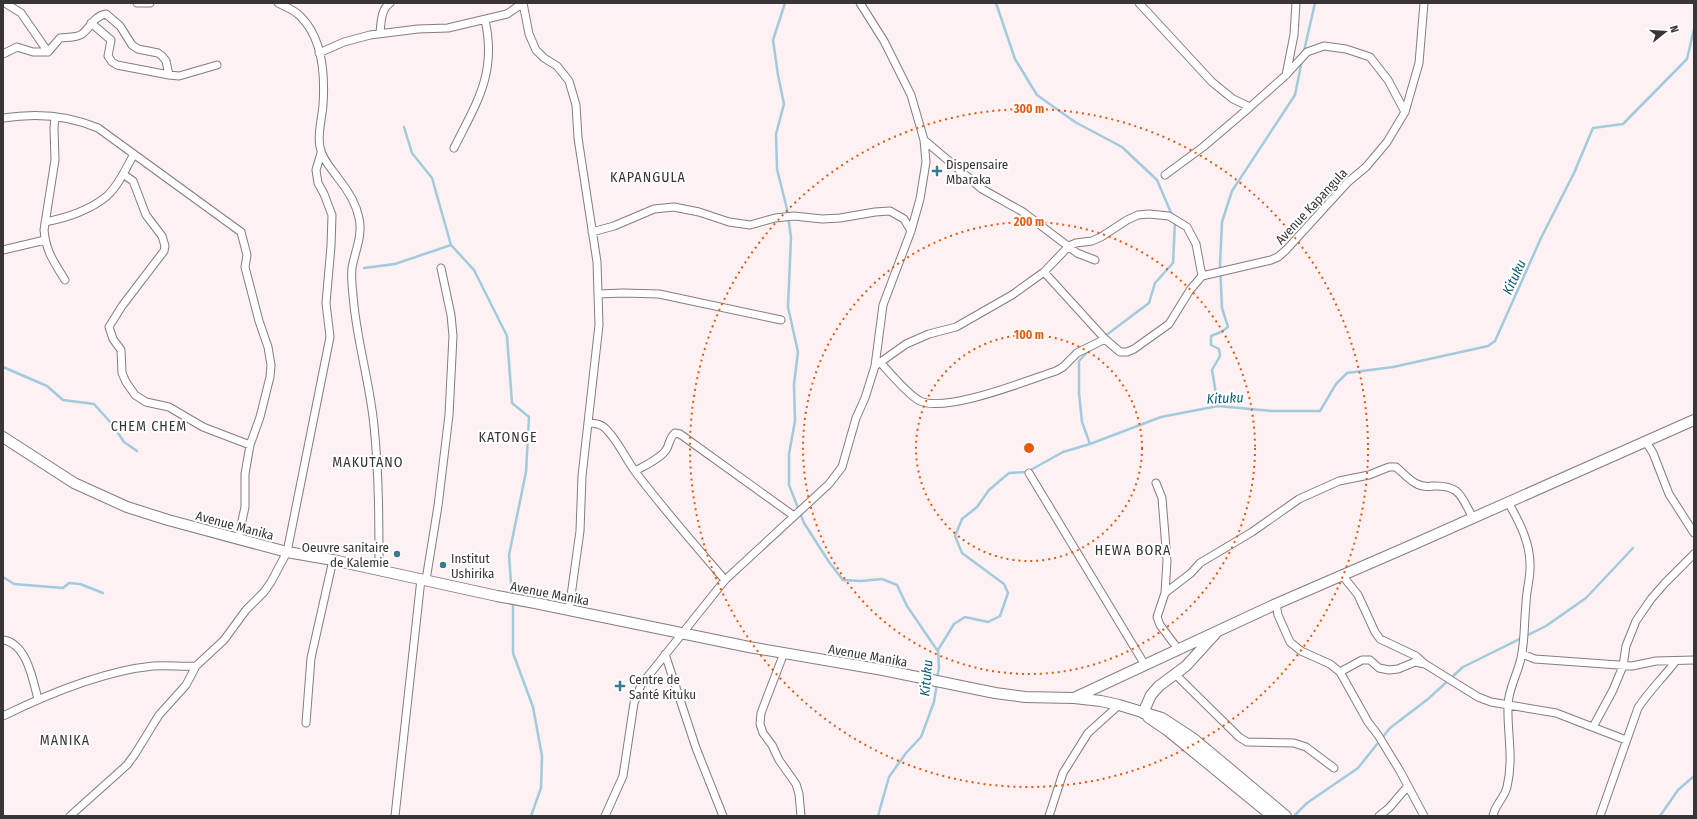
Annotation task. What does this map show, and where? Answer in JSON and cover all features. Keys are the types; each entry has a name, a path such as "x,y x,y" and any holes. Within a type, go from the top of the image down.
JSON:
{"street":[{"path":"5,3 22,13 48,52"},
{"path":"137,3 150,3"},
{"path":"70,816 127,765 159,715 186,685 196,666 224,640 246,610 264,592 287,552 330,337 326,303 332,215 318,183 316,170 321,153 319,134 324,86 316,40 309,25 300,16 289,8 278,3"},
{"path":"380,33 382,16 387,5 390,3"},
{"path":"319,53 344,42 380,33 418,29 448,28 485,20 507,14 524,3 529,34 536,50 544,58 557,66 569,81 576,105 578,138 597,262 599,294 599,325 582,476 580,531 569,610"},
{"path":"605,816 624,776 634,703 641,685 725,580 829,484 842,467 856,418 878,364 883,305 911,231 924,177 926,162 924,140 906,82 884,41 860,3"},
{"path":"1139,3 1212,82 1233,99 1250,107"},
{"path":"1286,75 1294,35 1296,3"},
{"name":"Avenue Kapangula","path":"1202,276 1278,257 1348,182 1366,167 1387,142 1405,112 1413,88 1419,63 1424,3"},
{"path":"3,54 17,47 33,52 48,52 60,38 83,34 91,23 100,15 106,14 120,26 132,45 138,49 158,53 162,56 166,61 169,76"},
{"path":"454,148 480,96 489,62 490,39 485,20"},
{"path":"91,23 111,40 108,56 112,62 169,76 179,76 217,65"},
{"path":"1165,175 1203,148 1286,75 1307,52 1324,46 1346,49 1370,57 1388,80 1405,112"},
{"path":"3,118 32,115 55,117 85,122 98,128 241,232 247,255 245,267 259,321 268,347 271,365 270,378 260,417 250,445 245,474 246,507 238,539"},
{"path":"55,117 55,160 45,222 45,240 52,260 65,280"},
{"path":"924,140 982,189 1023,212 1083,257 1095,260"},
{"path":"321,153 354,202 361,226 352,269 352,283 356,321 374,425 379,527 379,571"},
{"path":"45,222 75,214 103,198 115,187 134,154"},
{"path":"123,174 134,181 146,215 162,236 165,246 164,251 122,306 109,327 113,339 121,350 122,373 126,382 135,395 146,402 170,407 203,427 250,445"},
{"path":"592,232 614,226 654,210 674,207 699,212 729,222 750,225 775,218 794,216 822,219 890,211 904,219 911,231"},
{"path":"878,364 906,344 929,334 956,327 1012,295 1044,272 1070,246 1076,243 1092,241 1102,237 1127,220 1138,215 1148,214 1169,216 1187,227 1196,244 1202,276 1190,290 1170,324 1141,345 1127,352 1120,352 1105,339 1044,272"},
{"path":"3,250 45,240"},
{"path":"395,816 424,580 438,506 449,415 453,336 451,315 441,268"},
{"path":"599,294 659,294 781,320"},
{"path":"878,364 920,401 930,403 960,401 982,396 1056,370 1063,367 1077,353 1105,339"},
{"path":"1074,698 1276,604 1694,420"},
{"path":"588,423 595,423 604,427 610,433 635,471 670,516 725,580"},
{"path":"635,471 658,457 666,449 671,437 675,433 680,434 794,516"},
{"name":"Avenue Manika","path":"3,437 74,483 127,507 202,530 287,552 333,560 491,595 683,634 995,693 1025,697 1074,698 1102,701 1143,713"},
{"path":"1646,442 1653,453 1669,494 1694,533"},
{"path":"1165,593 1191,573 1200,563 1252,532 1299,499 1339,481 1369,475 1389,467 1396,467 1415,483 1426,487 1445,486 1454,488 1459,492 1473,518"},
{"path":"1029,473 1145,665"},
{"path":"1156,483 1162,498 1165,517 1167,560 1165,593 1157,617 1160,625 1178,649"},
{"path":"1492,816 1494,808 1503,798 1507,788 1511,748 1508,704 1522,654 1530,569 1530,554 1520,522 1508,502"},
{"path":"1593,727 1613,690 1623,666 1626,646 1636,621 1665,583 1694,554"},
{"path":"306,723 311,658 333,560"},
{"path":"1342,575 1358,595 1375,632 1380,639 1416,656 1425,664 1478,697 1490,702 1556,712 1626,740"},
{"path":"1276,604 1278,615 1290,642 1301,650 1330,664 1340,672 1368,722 1378,735 1400,771 1407,787 1424,816"},
{"path":"1143,713 1151,695 1159,686 1186,666 1220,630"},
{"path":"3,640 8,641 16,647 23,656 29,668 38,699"},
{"path":"784,653 763,707 760,724 763,733 772,745 779,760 796,784 799,794 801,816"},
{"path":"665,654 696,748 723,816"},
{"path":"1522,654 1535,659 1623,666 1632,666 1656,661 1675,662 1694,660"},
{"path":"1340,672 1362,660 1370,660 1379,668 1389,670 1398,669 1415,662 1425,664"},
{"path":"1600,816 1638,708 1642,701 1675,662"},
{"path":"3,716 58,691 128,670 168,665 196,666"},
{"path":"1175,674 1239,737 1247,742 1294,743 1306,747 1334,768"},
{"path":"1049,816 1063,773 1088,733 1119,705"},
{"path":"1143,713 1167,730 1272,816"},
{"path":"1143,713 1162,718 1194,739 1286,816"},
{"path":"1379,816 1389,808 1407,787"}],"waterway":[{"path":"785,3 773,40 784,104 776,134 777,169 787,209 791,237 788,307 798,352 794,384 795,421 789,454 789,485 804,523 829,562 843,580 861,581 882,579 897,585 907,606 937,650"},
{"path":"996,3 1015,59 1037,95 1075,122 1122,147 1157,180 1172,215"},
{"path":"1304,51 1315,3"},
{"name":"Kituku","path":"937,678 939,668 938,650 954,624 965,617 988,622 1000,616 1008,593 1004,584 962,553 955,536 962,519 977,507 989,490 1009,473 1027,472 1063,452 1090,444 1161,417 1218,406 1272,411 1320,411 1336,384 1347,373 1393,367 1488,346 1495,341 1541,238 1574,173 1593,128 1623,124 1687,59 1694,29"},
{"path":"1218,406 1212,370 1220,356 1219,349 1211,345 1211,336 1228,327 1222,308 1220,264 1222,222 1232,191 1295,95 1302,60"},
{"path":"404,127 412,153 432,178 451,245 474,270 507,336 512,403 529,417 526,472 509,555 512,597"},
{"path":"1105,336 1149,303 1155,283 1173,263 1175,221"},
{"path":"364,268 395,264 451,245"},
{"path":"1089,350 1079,361 1079,393 1082,422 1090,444"},
{"path":"3,367 47,386 63,400 94,404 112,424 124,442 137,451"},
{"path":"1294,816 1307,803 1358,768 1390,728 1428,699 1463,667 1546,626 1586,598 1633,548"},
{"path":"3,577 14,584 63,588 69,583 80,584 103,593"},
{"path":"513,602 513,653 533,707 542,756 541,788 531,816"},
{"name":"Kituku","path":"878,816 889,777 906,753 921,737 934,702 937,683"},
{"path":"1660,816 1678,790 1694,776"}],"place":[{"name":"Dispensaire Mbaraka","path":"937,171"},
{"name":"Oeuvre sanitaire de Kalemie","path":"397,554"},
{"name":"Institut Ushirika","path":"443,565"},
{"name":"Centre de Santé Kituku","path":"620,686"}],"district":[{"name":"KAPANGULA","path":"648,177"},
{"name":"CHEM CHEM","path":"149,426"},
{"name":"KATONGE","path":"508,437"},
{"name":"MAKUTANO","path":"368,462"},
{"name":"HEWA BORA","path":"1133,550"},
{"name":"MANIKA","path":"65,740"}]}
